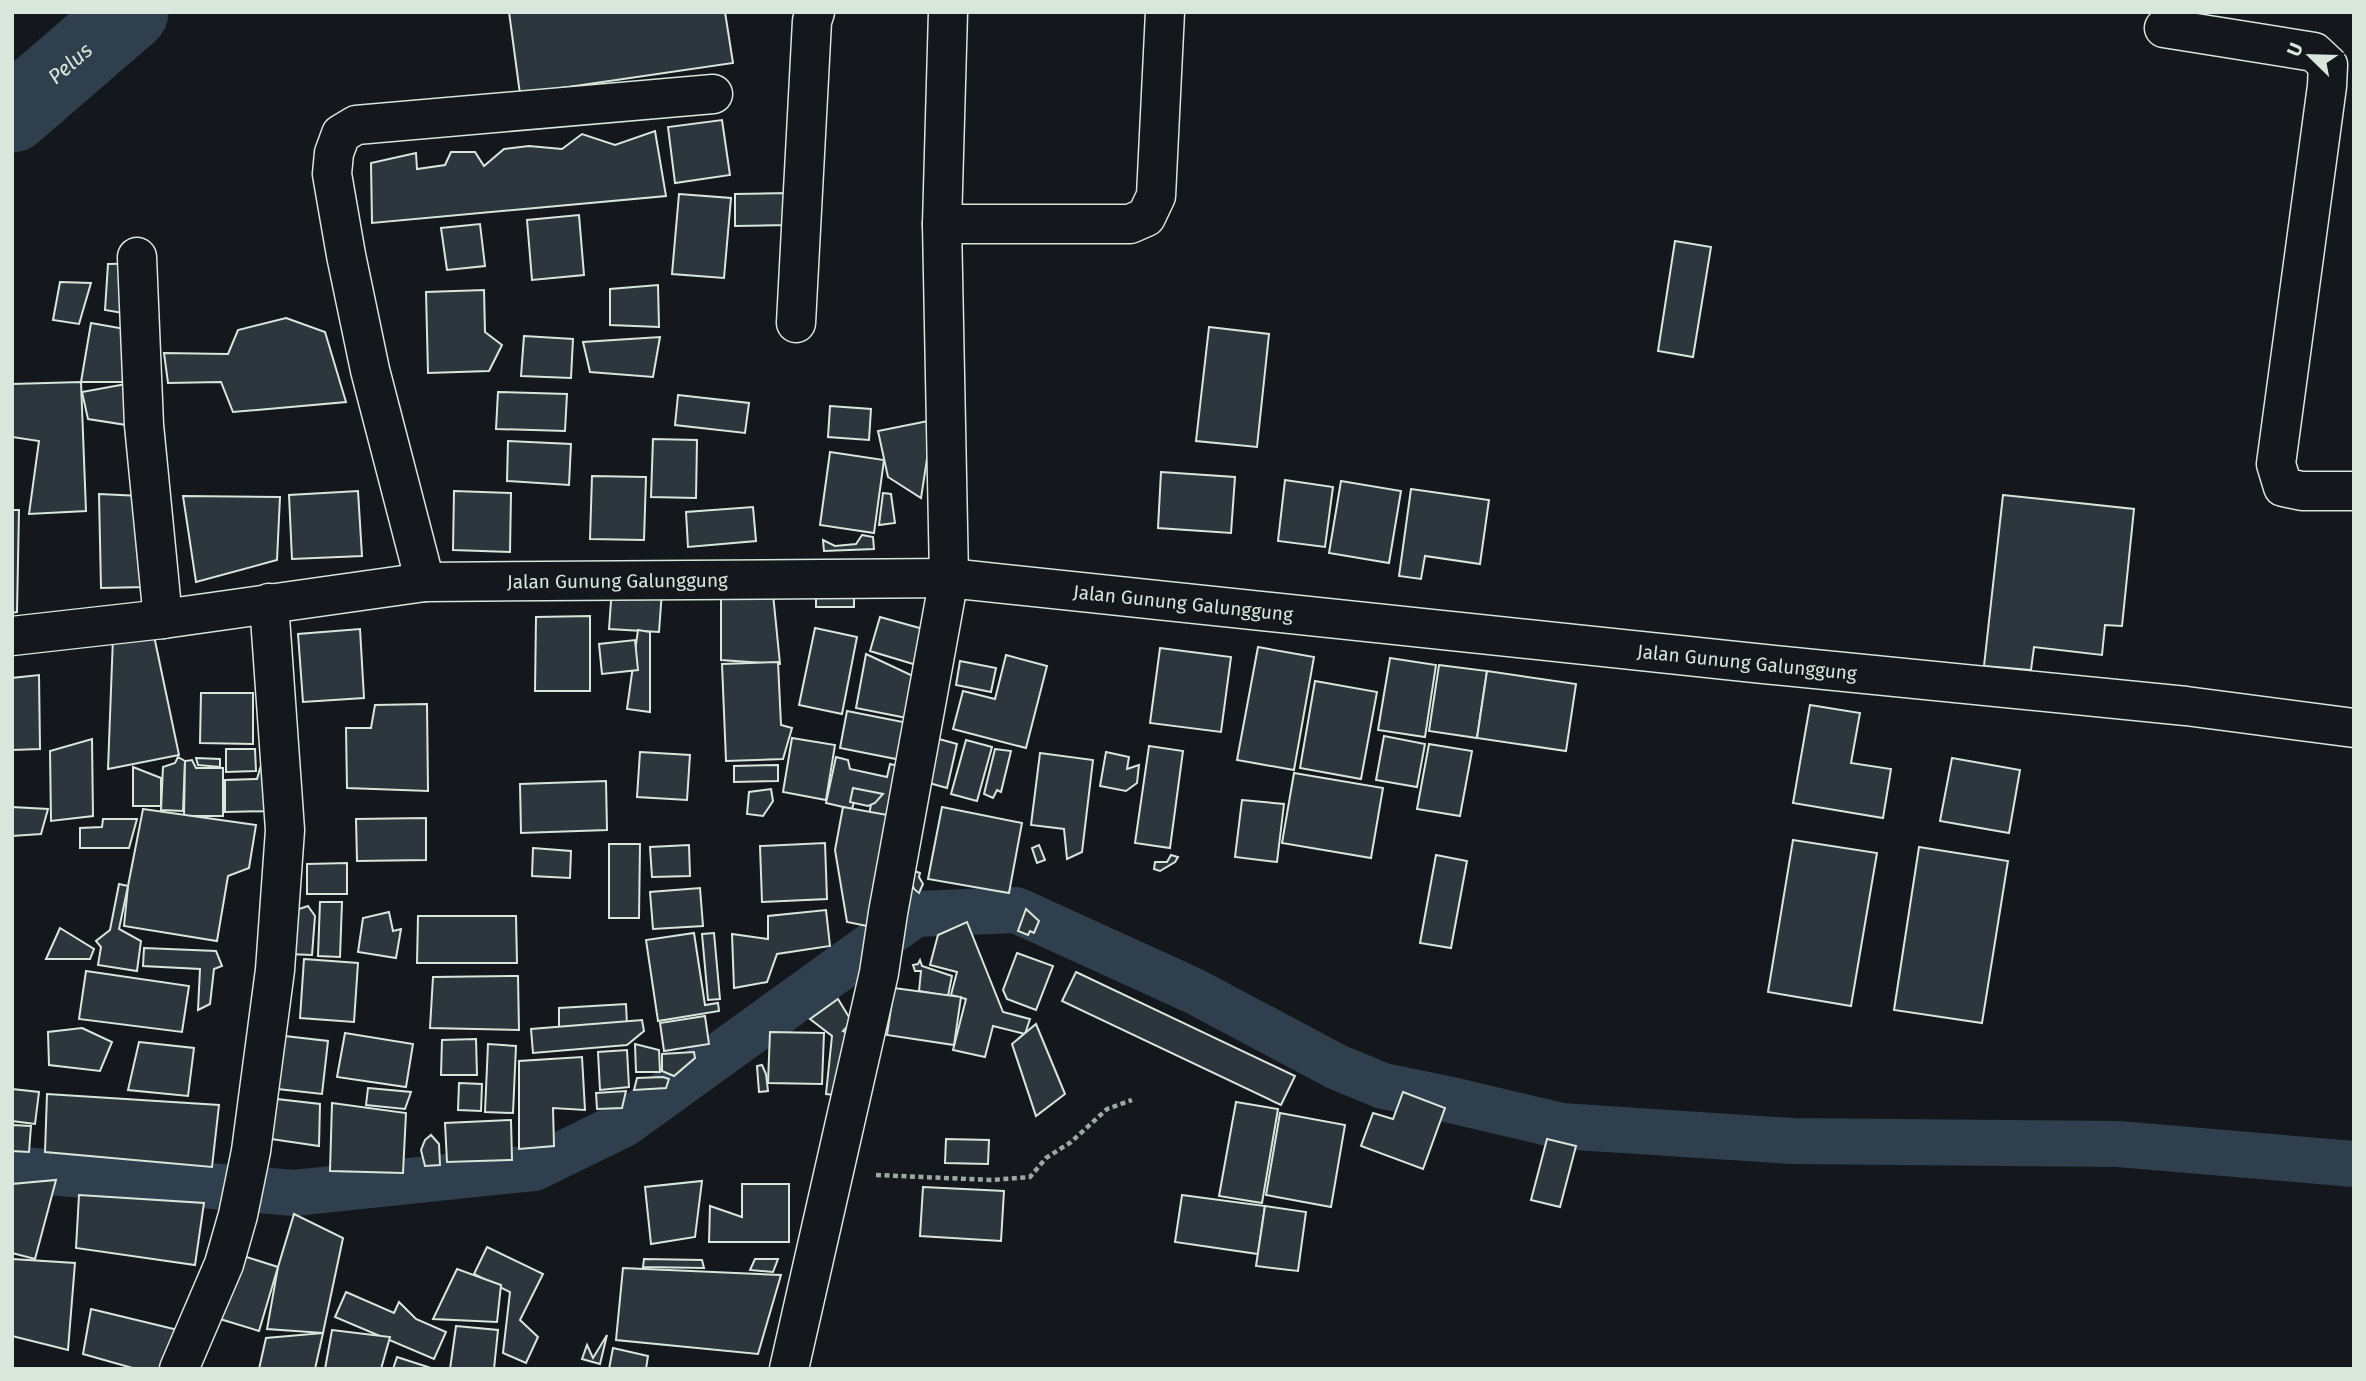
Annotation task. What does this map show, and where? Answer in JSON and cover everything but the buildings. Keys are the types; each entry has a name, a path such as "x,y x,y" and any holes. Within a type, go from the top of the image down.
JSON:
{"street":[{"path":"796,323 812,21 815,12"},
{"path":"789,1369 879,974 887,913 949,578 942,224 948,12"},
{"path":"942,224 1130,224 1146,217 1156,196 1165,12"},
{"path":"2164,29 2314,52 2328,65 2324,113 2276,464 2283,487 2302,491 2354,492"},
{"path":"425,582 370,370 346,255 332,174 334,153 341,134 356,125 713,93"},
{"path":"137,257 144,425 163,619"},
{"name":"Jalan Gunung Galunggung","path":"12,636 163,619 425,582 949,578 1750,663 2186,706 2354,728"},
{"path":"178,1369 224,1264 238,1214 251,1151 275,970 285,830 269,603"}],"path":[{"path":"833,1173 992,1180 1030,1177 1046,1158 1071,1142 1107,1109 1132,1100"}],"waterway":[{"name":"Pelus","path":"12,114 130,12"},
{"path":"12,1169 294,1193 534,1168 624,1124 915,914 1016,910 1194,991 1337,1067 1383,1086 1561,1126 1792,1141 2118,1144 2354,1164"}]}
